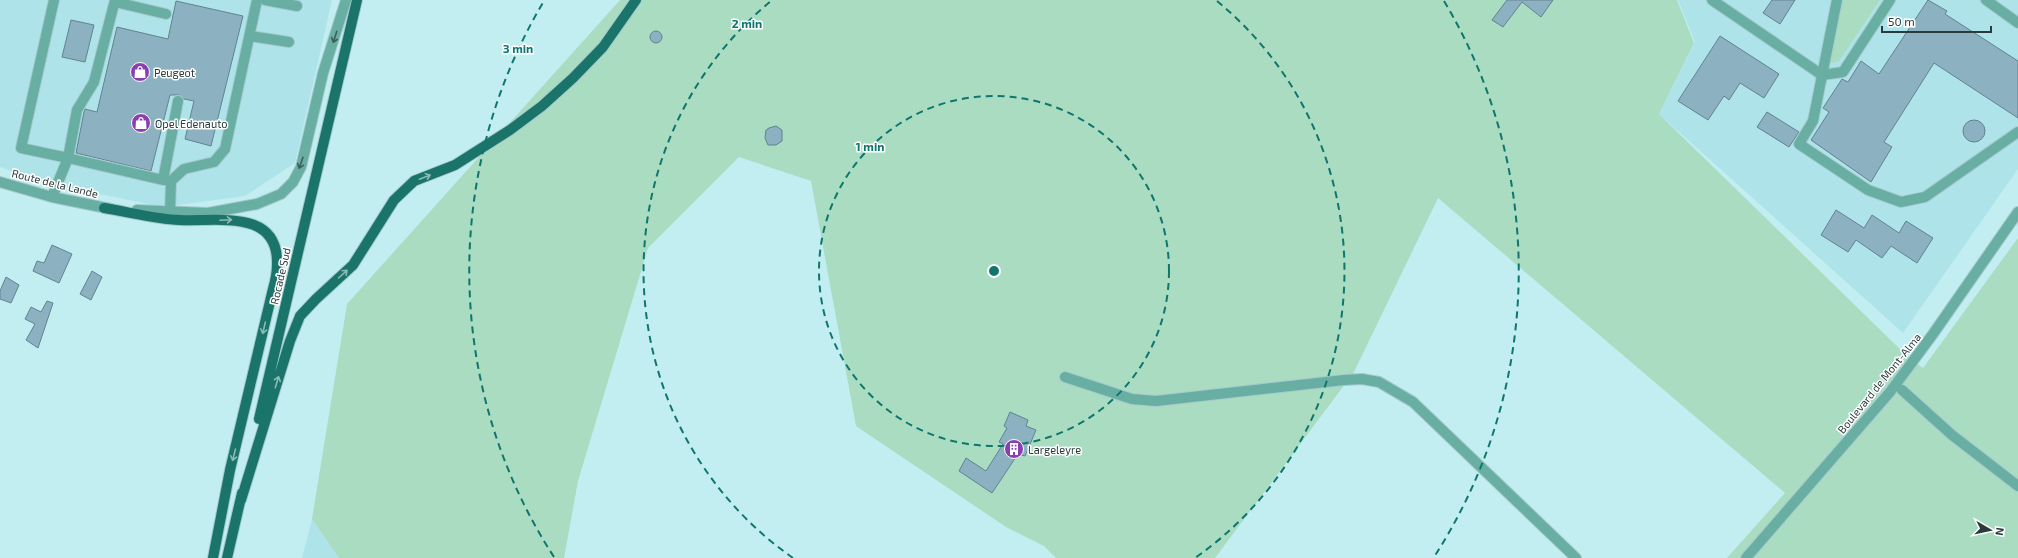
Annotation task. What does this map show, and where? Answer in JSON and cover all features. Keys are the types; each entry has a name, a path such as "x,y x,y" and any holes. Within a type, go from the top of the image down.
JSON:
{"main road":[{"name":"Rocade Sud","path":"227,558 357,0"},
{"path":"241,500 290,341 300,316 353,265 394,200 414,181 455,165 510,130 573,78 602,47 636,0"},
{"path":"104,208 178,220 235,220 253,222 268,234 275,246 277,265 273,290 230,470 213,558"}],"street":[{"path":"54,0 21,148 167,180 184,169 214,162 225,149 258,0"},
{"path":"265,0 296,6"},
{"name":"Route de la Lande","path":"0,182 52,197 104,208 170,213 208,213 258,204 281,194 292,182 303,160 323,73 346,0"},
{"path":"1712,0 1822,75 1843,72 1890,0"},
{"path":"1837,0 1813,121 1799,144 1868,190 1901,202 1925,197 2018,132"},
{"path":"1986,0 2018,23"},
{"path":"52,197 68,158 77,110 94,82 115,1 166,14"},
{"path":"250,36 289,42"},
{"path":"170,213 167,180 178,101"},
{"name":"Boulevard de Mont-Alma","path":"1746,558 1890,392 1929,341 2018,212"},
{"path":"1065,377 1132,399 1156,401 1344,380 1362,379 1380,382 1414,402 1576,558"},
{"path":"1902,390 1952,435 2018,486"}],"shaded area":[{"path":"0,0 332,0 295,163 245,196 163,207 50,184 0,167"},
{"path":"1678,0 2018,0 2018,169 1903,333 1659,114 1695,42"},
{"path":"312,519 339,558 302,558"}],"green space":[{"path":"620,0 1677,0 1694,43 1659,114 1907,356 1923,368 2018,238 2018,558 1727,558 1785,493 1438,198 1354,372 1215,558 1056,558 1044,546 1006,527 856,426 811,181 739,157 648,248 578,481 564,558 339,558 312,519 347,304"},
{"path":"1841,0 1880,0 1839,61 1832,63 1827,58"}],"building":[{"path":"1507,0 1553,0 1541,17 1522,2 1503,27 1492,20"},
{"path":"1772,0 1795,0 1780,24 1763,13"},
{"path":"1928,0 1947,11 1945,14 2018,61 2018,118 1934,63 1884,142 1892,147 1871,182 1811,140 1829,112 1823,108 1842,79 1848,82 1861,61 1879,74"},
{"path":"176,1 243,16 211,146 185,139 194,101 184,99 179,95 170,95 151,171 76,153 85,109 97,112 117,27 168,39"},
{"path":"71,20 94,25 85,62 62,57"},
{"path":"658,31 661,32 661,42 654,43 651,42 650,35 651,32"},
{"path":"1720,36 1779,74 1764,98 1740,83 1729,100 1724,96 1708,120 1678,101"},
{"path":"1767,112 1799,132 1789,147 1757,127"},
{"path":"1974,120 1982,123 1985,131 1982,139 1974,142 1966,139 1963,131 1966,123"},
{"path":"776,126 782,130 782,141 776,145 768,145 765,138 766,130"},
{"path":"1836,210 1864,228 1872,215 1899,233 1906,221 1933,238 1917,263 1891,246 1882,258 1856,240 1848,252 1821,235"},
{"path":"52,245 72,254 59,283 33,271 37,261 44,263"},
{"path":"92,271 102,277 91,300 80,294"},
{"path":"6,277 19,285 11,303 0,299 0,291"},
{"path":"47,301 53,303 38,348 26,340 35,324 25,319 31,307 41,312"},
{"name":"Largeleyre","path":"1010,412 1028,420 1026,426 1036,430 1025,456 1018,454 992,493 959,471 966,458 986,471 1003,444 999,442 1007,428 1004,426"}],"place":[{"name":"Peugeot","path":"140,72"},
{"name":"Opel Edenauto","path":"141,123"},
{"name":"Largeleyre","path":"1014,449"}]}
